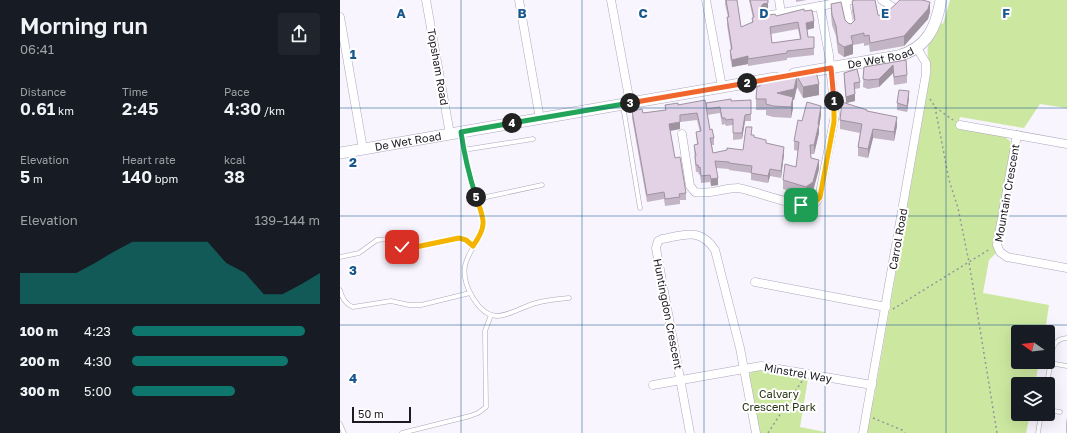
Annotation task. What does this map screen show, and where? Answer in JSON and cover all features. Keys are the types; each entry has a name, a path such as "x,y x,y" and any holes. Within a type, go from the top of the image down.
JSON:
{"street":[{"name":"Topsham Road","path":"426,0 450,134"},
{"path":"519,0 540,119"},
{"path":"612,0 626,103"},
{"path":"706,0 722,87"},
{"path":"779,0 781,13"},
{"path":"882,0 894,8"},
{"name":"De Wet Road","path":"340,153 898,56 917,48 926,39 935,25 941,0"},
{"path":"766,16 849,1 850,28"},
{"path":"887,16 901,1"},
{"path":"682,134 691,189 695,192 701,193 737,188 747,189 779,200 801,205 813,204 816,202 820,192 834,122 831,68 820,6"},
{"path":"340,18 363,149"},
{"name":"Carrol Road","path":"863,433 924,89 926,63 917,48"},
{"path":"960,125 1067,144"},
{"name":"Mountain Crescent","path":"1017,136 997,245 1000,252 1007,258 1067,268"},
{"name":"Huntingdon Crescent","path":"690,433 656,248 658,242 662,239 687,234 698,234 711,244 715,250 744,368 756,433"},
{"path":"755,282 886,307"},
{"name":"Minstrel Way","path":"653,385 761,366 872,385"}],"lane":[{"path":"626,103 640,208"},
{"path":"461,132 470,178 482,211 483,224 482,232 467,257 464,273 470,293 483,311 491,315 499,316 512,313 542,301 569,298"},
{"path":"464,150 533,139"},
{"path":"477,199 542,185"},
{"path":"340,257 359,253 368,248 376,240 385,239 392,241 406,249 459,238 466,240 473,246"},
{"path":"340,290 345,302 353,306 391,301 408,305 421,305 470,293"},
{"path":"402,433 470,416 478,413 486,407 485,332 491,315"},
{"path":"1055,344 1062,338 1067,338"},
{"path":"1055,364 1067,366"},
{"path":"1055,411 1060,412"},
{"path":"1038,433 1040,421"},
{"path":"340,424 344,433"}],"path":[{"path":"924,89 935,106 960,125"},
{"path":"935,106 949,180 958,208 969,262 997,433"},
{"path":"886,307 894,309 997,245"},
{"path":"768,433 804,378"},
{"path":"866,415 902,430 905,433"}],"green space":[{"path":"950,0 1067,0 1067,108 1040,104 1024,128 960,117 957,128 1005,137 1010,141 1011,145 997,252 989,260 983,293 1049,305 1046,325 1011,325 1011,369 1038,369 1036,377 1011,377 1011,421 1029,421 1026,433 865,433 870,403 874,398 931,70 928,45 941,23 943,24"},
{"name":"Calvary Crescent Park","path":"758,370 808,379 800,427 825,433 759,433 749,376 751,372"}],"building":[{"path":"726,0 737,0 741,27 753,22 752,18 754,17 750,0 768,0 768,3 763,4 761,10 764,14 769,15 775,14 776,16 804,9 804,11 812,10 814,21 806,23 808,37 814,37 814,48 787,51 787,53 748,59 748,56 732,60 730,50 732,49 727,17 729,17","holes":["798,22 801,39 772,43 770,27"]},
{"path":"875,0 878,15 883,16 900,0 922,0 930,2 928,9 904,36 870,43 869,35 864,36 864,33 851,36 853,44 844,47 838,43 831,4 841,2 845,20 851,24 855,20 852,1"},
{"path":"906,60 907,75 894,77 893,65 879,79 863,79 864,67"},
{"path":"857,69 860,82 854,83 855,94 846,97 844,73"},
{"path":"816,71 819,84 803,87 797,76 794,89 777,93 793,97 791,107 773,106 766,104 766,99 756,99 757,86 760,86 760,79"},
{"path":"899,90 909,91 907,106 897,103"},
{"path":"731,99 731,101 751,100 751,114 745,115 742,133 733,133 733,119 726,120 725,118 722,118 720,107 707,109 706,103"},
{"path":"705,100 710,130 712,129 714,138 710,138 713,153 727,150 727,148 743,150 746,127 752,127 751,135 754,135 754,137 766,140 766,143 784,147 781,171 770,169 768,176 751,173 752,166 715,161 718,178 711,179 710,175 701,176 700,167 699,168 698,165 696,165 694,145 698,144 696,132 701,131 697,113 680,115 680,122 669,124 675,158 680,157 686,193 679,194 680,197 665,199 664,192 647,195 632,111 642,109 643,113 666,110 665,105 678,103 678,105"},
{"path":"807,102 821,106 819,124 814,145 810,145 811,158 819,160 813,182 806,187 783,180 785,164 796,167 799,142 794,141 798,120 802,121"},
{"path":"842,102 867,111 897,117 894,132 873,129 868,149 858,147 862,124 840,120"}],"route":[{"path":"402,247 406,249 459,238 466,240 473,246 479,238 482,232 483,224 482,211 470,178 461,132 831,68 835,115 822,188 820,197 816,202 808,205 801,205"}]}
